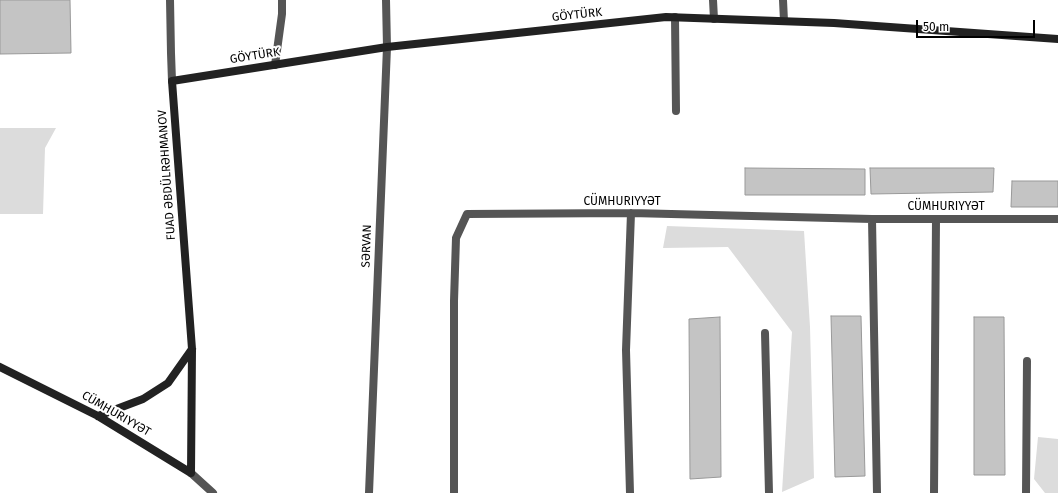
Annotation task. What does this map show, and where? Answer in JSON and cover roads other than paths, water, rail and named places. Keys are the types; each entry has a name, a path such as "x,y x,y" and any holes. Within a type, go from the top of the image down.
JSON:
{"main road":[{"name":"GÖYTÜRK","path":"172,81 387,48 666,17 834,23 1058,39"},
{"name":"FUAD ƏBDÜLRƏHMANOV","path":"172,81 192,349 191,473"},
{"path":"98,416 143,399 168,383 192,349"},
{"name":"CÜMHURIYYƏT","path":"0,367 98,416 191,473"}],"street":[{"name":"FUAD ƏBDÜLRƏHMANOV","path":"170,0 170,53 172,81"},
{"path":"275,65 282,14 282,0"},
{"name":"SƏRVAN","path":"369,493 387,48 386,0"},
{"path":"713,0 714,18"},
{"path":"783,0 784,21"},
{"path":"675,17 676,111"},
{"path":"630,493 626,350 631,213"},
{"name":"CÜMHURIYYƏT","path":"454,493 454,301 456,238 467,214 631,213 872,219 1058,218"},
{"path":"872,219 877,493"},
{"path":"934,493 936,219"},
{"path":"766,333 768,493"},
{"path":"1026,493 1027,361"},
{"name":"CÜMHURIYYƏT","path":"191,473 213,493"}]}
